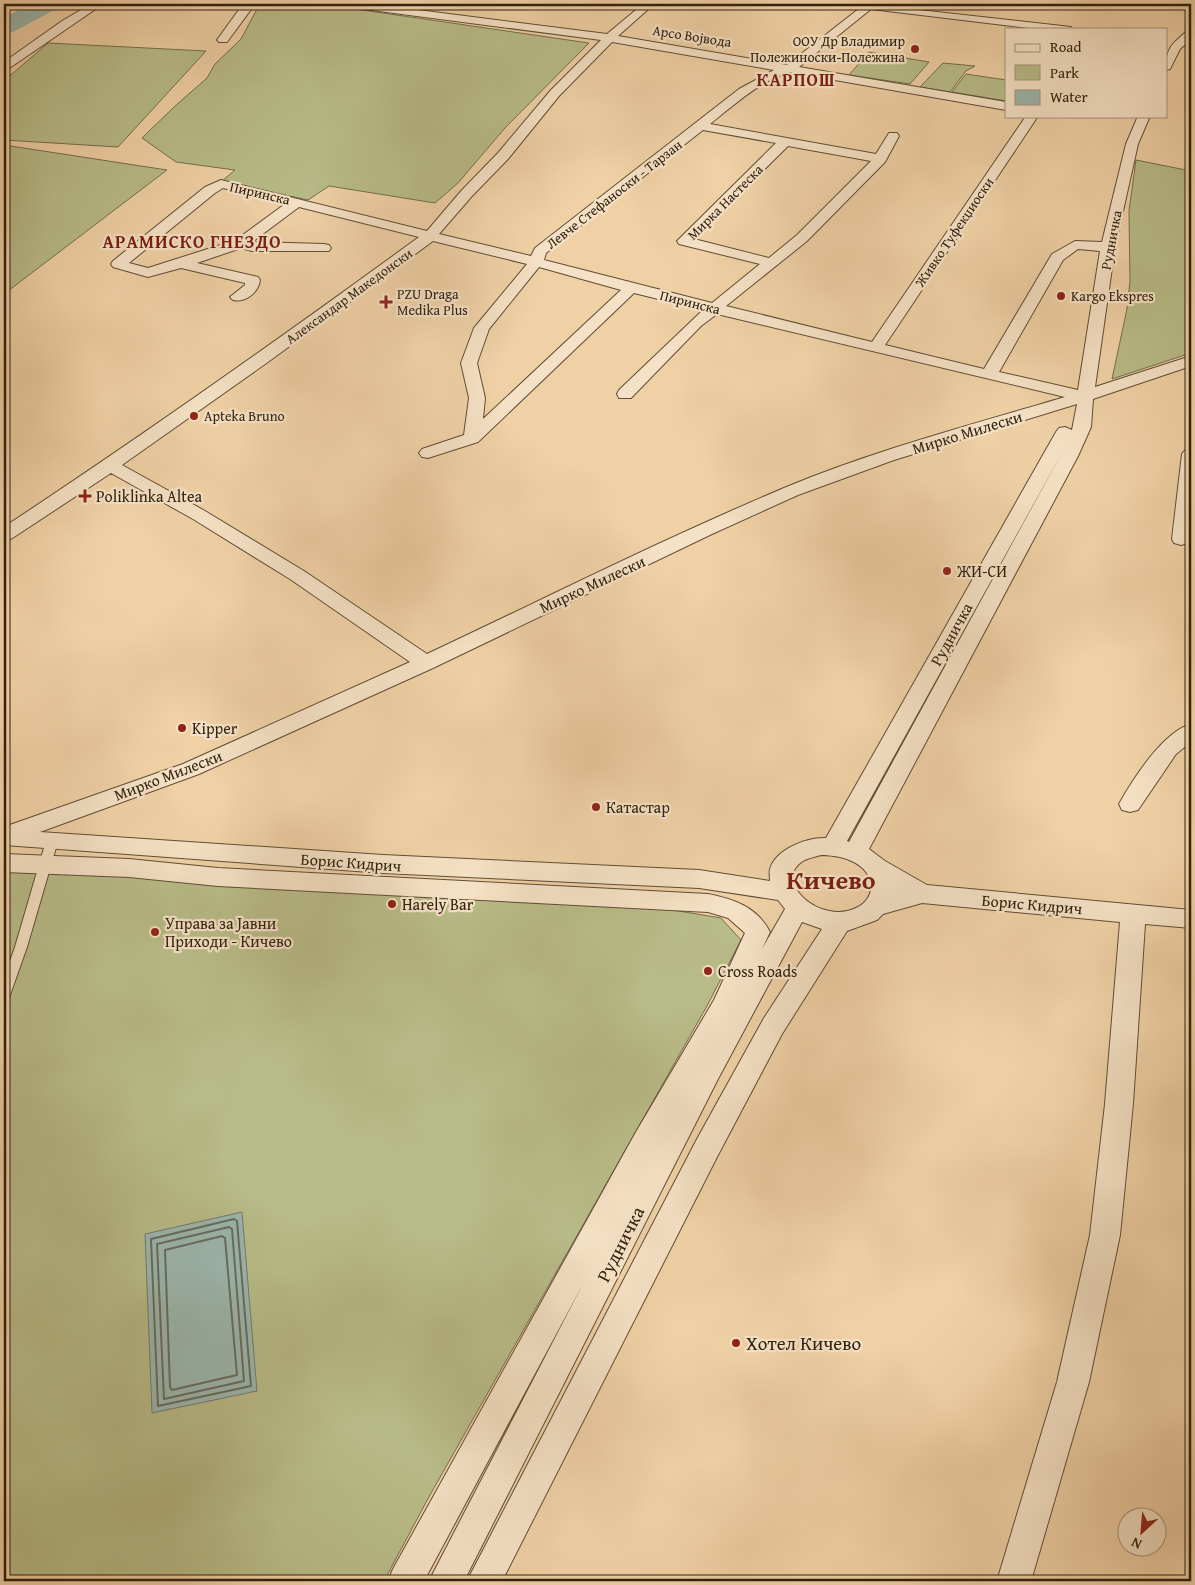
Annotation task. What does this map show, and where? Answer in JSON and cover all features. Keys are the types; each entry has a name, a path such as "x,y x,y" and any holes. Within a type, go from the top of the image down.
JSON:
{"street":[{"path":"4,67 66,23 98,4"},
{"path":"223,40 246,6 250,4"},
{"name":"Арсо Војвода","path":"348,4 609,38 1005,106"},
{"name":"Александар Македонски","path":"4,535 110,465 262,360 430,236 467,193 504,156 554,93 609,38 649,4"},
{"path":"1176,4 1191,6"},
{"path":"870,5 1059,28"},
{"name":"Левче Стефаноски - Тарзан","path":"472,438 476,398 469,363 482,328 536,262 540,251 703,126 743,92 772,74 791,68 870,5"},
{"path":"1168,60 1173,44 1191,33"},
{"path":"1173,44 1191,51"},
{"name":"Живко Туфекџиоски","path":"876,347 1031,118"},
{"name":"Рудничка","path":"844,849 1060,474 1079,435 1087,411 1085,396 1108,247 1132,144 1143,118"},
{"path":"703,126 880,159"},
{"path":"624,394 696,323 802,238 880,159 893,136"},
{"name":"Мирка Настеска","path":"773,263 684,242 785,142"},
{"name":"Пиринска","path":"297,202 241,242 148,273 118,264 210,190 221,184 297,202 536,262 631,288 989,375 1085,396"},
{"path":"241,242 252,248 324,248"},
{"path":"989,375 1057,258 1075,245 1108,247"},
{"path":"179,263 253,280 252,287 238,297"},
{"path":"428,453 472,438 631,288"},
{"name":"Мирко Милески","path":"4,837 191,769 426,662 792,491 888,456 1190,363"},
{"path":"1182,539 1191,454"},
{"path":"110,465 199,515 297,575 426,662"},
{"path":"1130,804 1168,750 1191,731"},
{"name":"Борис Кидрич","path":"4,837 49,853 383,864 699,879 787,891"},
{"path":"874,866 880,876 883,887 881,897 875,907 866,914 854,919 841,921 825,920 810,916 787,891 787,862 795,854 806,848 844,849 874,866 922,894"},
{"path":"4,863 49,853 129,868 237,878 708,903 733,908 749,919 758,932 725,1004 646,1141 405,1581"},
{"name":"Рудничка","path":"446,1581 704,1080 787,891"},
{"name":"Борис Кидрич","path":"875,907 922,894 1191,919"},
{"path":"1014,1581 1073,1382 1105,1235 1119,1104 1133,914"},
{"name":"Рудничка","path":"484,1581 707,1148 773,1026 841,921"}],"lane":[{"path":"4,995 21,947 49,853"}],"green space":[{"path":"265,4 321,4 589,43 505,128 458,183 435,203 329,186 308,200 222,181 235,170 176,162 142,138 207,78 215,64 241,39 258,7"},
{"path":"48,43 206,51 118,147 4,140 4,81"},
{"path":"869,52 929,62 910,84 849,75"},
{"path":"943,63 975,66 966,71 950,92 920,87"},
{"path":"966,74 1005,80 1005,101 952,92"},
{"path":"4,145 167,170 4,294"},
{"path":"1136,160 1191,171 1191,353 1112,379 1127,309 1130,281 1129,211"},
{"path":"4,871 78,872 667,909 721,918 741,940 707,1006 430,1495 384,1581 4,1581"}],"water":[{"path":"242,1212 257,1391 152,1413 145,1234"}],"waterway":[{"path":"4,27 48,4"}],"place":[{"name":"ООУ Др Владимир Полежиноски-Полежина","path":"915,49"},
{"name":"Kargo Ekspres","path":"1061,296"},
{"name":"PZU Draga Medika Plus","path":"386,302"},
{"name":"Apteka Bruno","path":"194,416"},
{"name":"Poliklinka Altea","path":"85,496"},
{"name":"ЖИ-СИ","path":"947,571"},
{"name":"Kipper","path":"182,728"},
{"name":"Катастар","path":"596,807"},
{"name":"Harely Bar","path":"392,904"},
{"name":"Управа за Јавни Приходи - Кичево","path":"155,932"},
{"name":"Cross Roads","path":"708,971"},
{"name":"Хотел Кичево","path":"736,1343"}],"district":[{"name":"КАРПОШ","path":"796,80"},
{"name":"АРАМИСКО ГНЕЗДО","path":"192,242"},
{"name":"Кичево","path":"831,880"}]}
